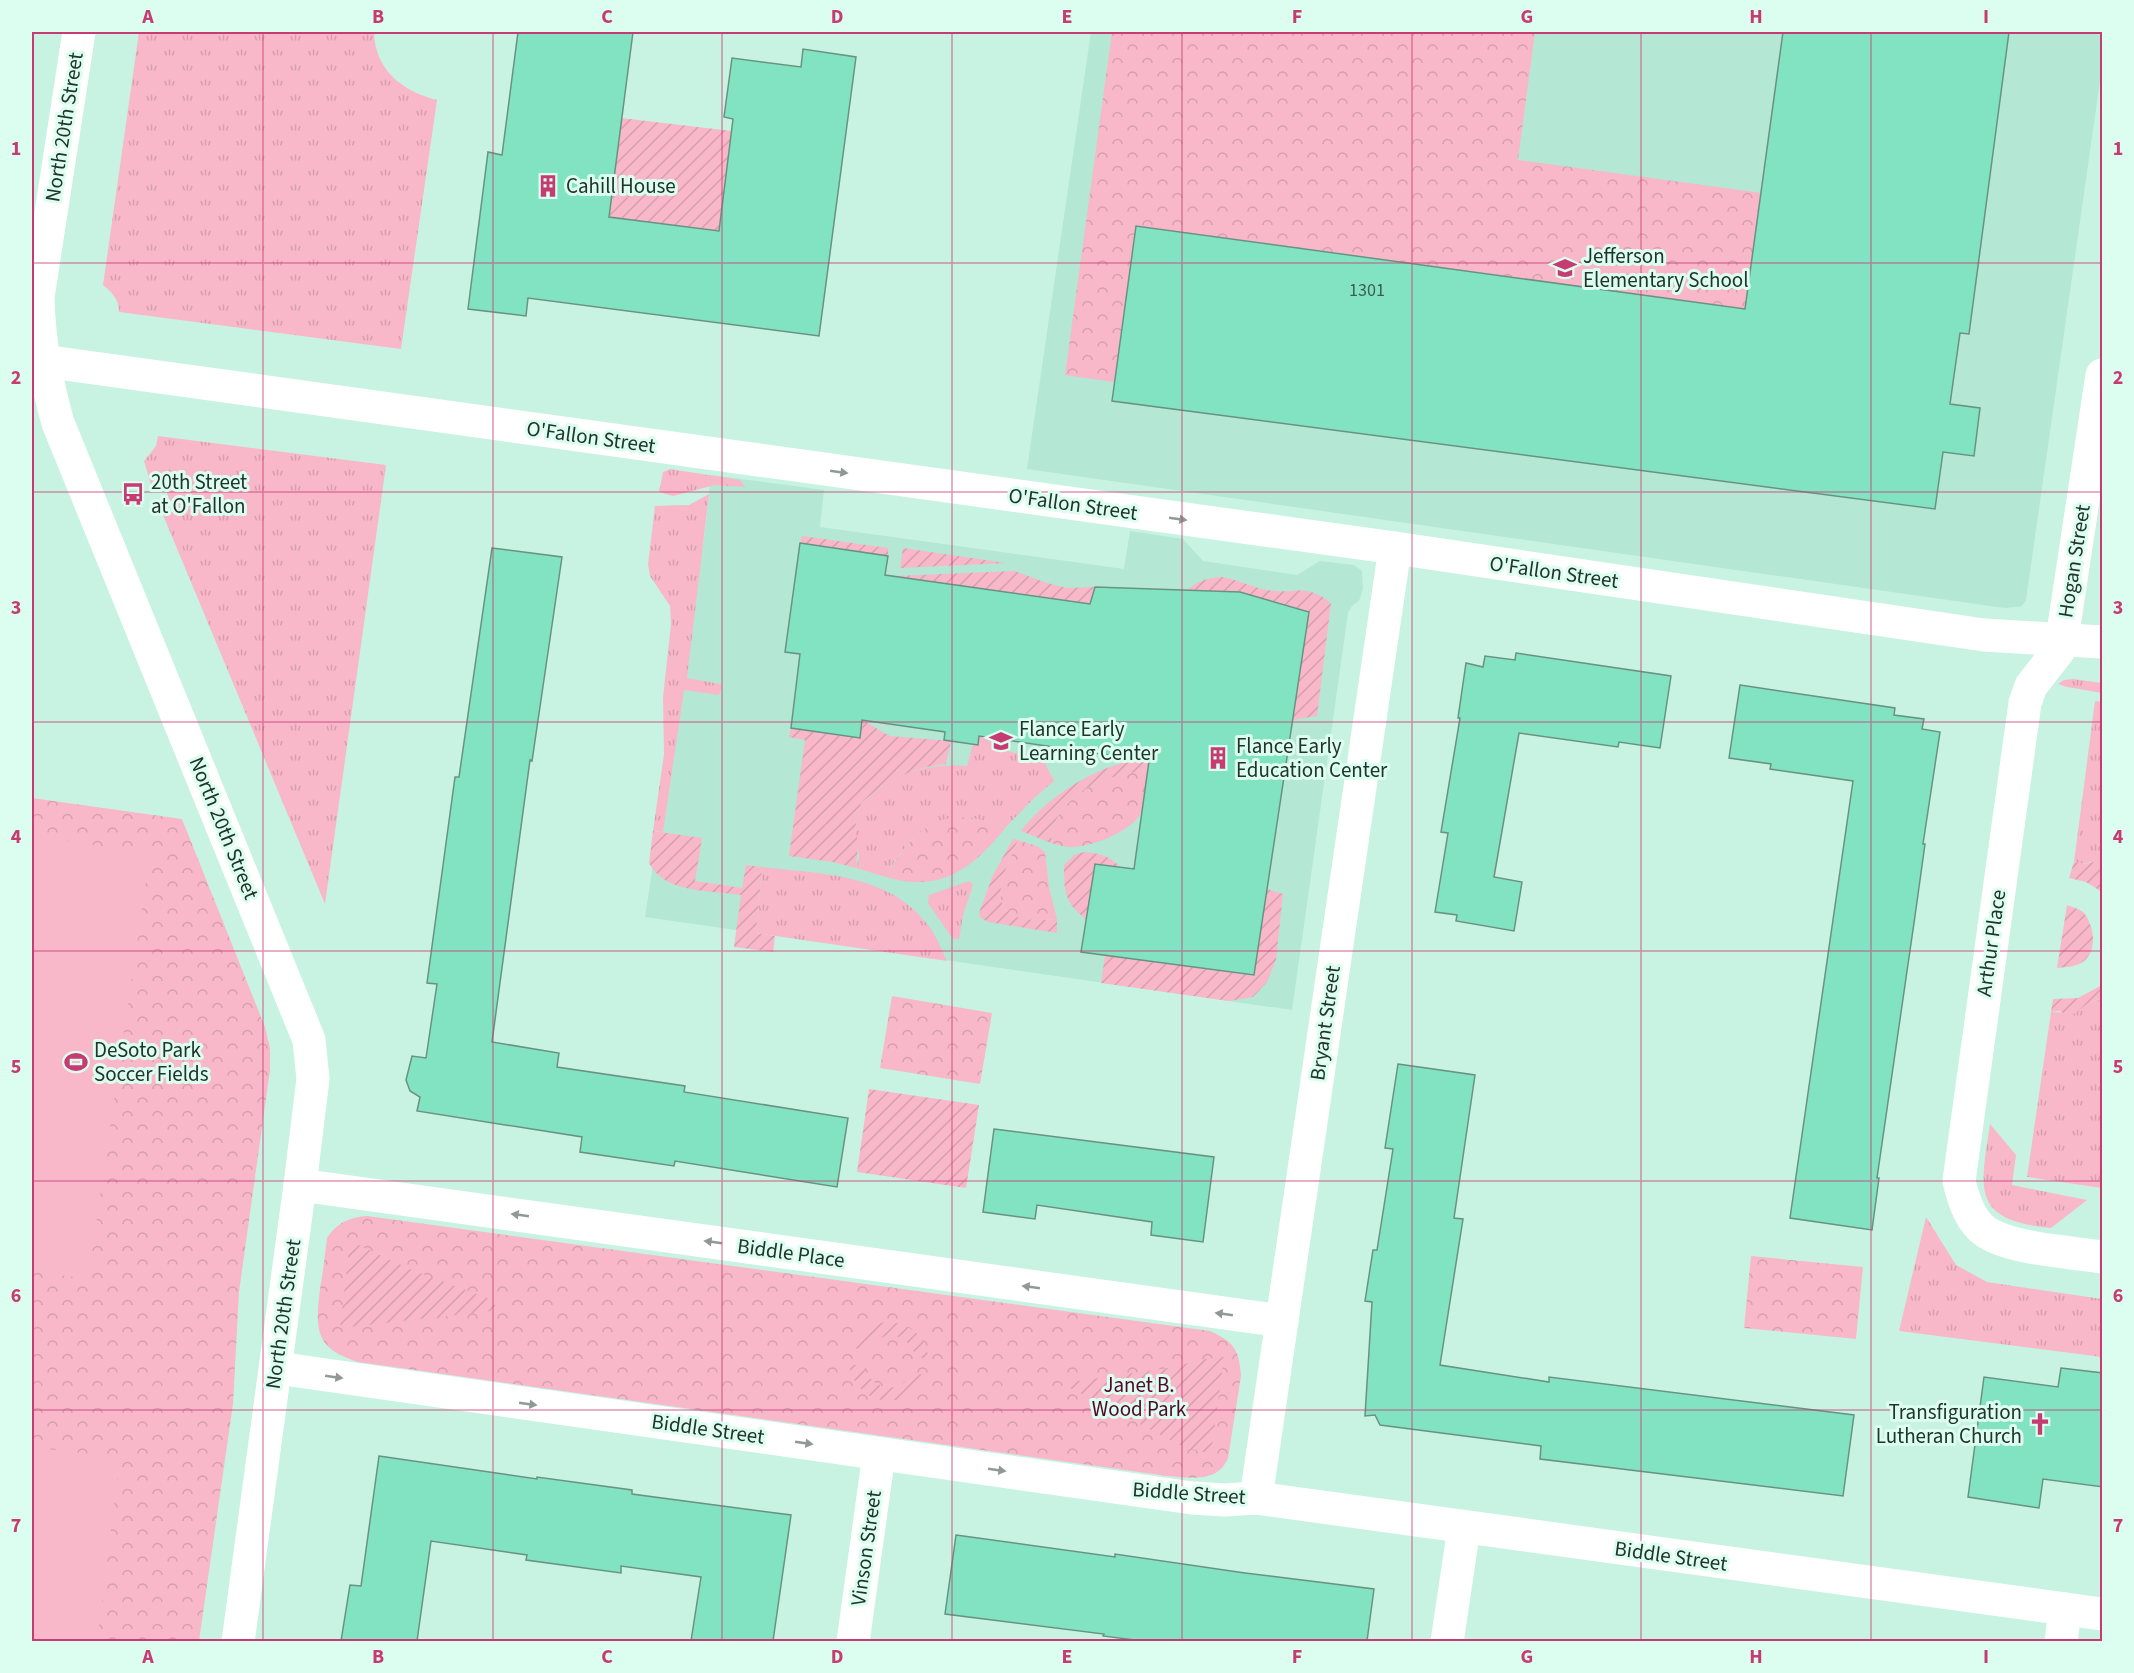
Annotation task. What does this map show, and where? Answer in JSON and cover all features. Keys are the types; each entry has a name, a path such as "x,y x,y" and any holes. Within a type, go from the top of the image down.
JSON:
{"street":[{"name":"North 20th Street","path":"79,32 38,297 39,333 43,361 58,423 309,1040 313,1079 277,1368 238,1641"},
{"name":"O'Fallon Street","path":"43,361 1395,548 1984,635 2103,642"},
{"name":"Hogan Street","path":"2062,639 2103,375"},
{"name":"Bryant Street","path":"1256,1498 1395,548"},
{"name":"Arthur Place","path":"2062,639 2059,650 2031,686 2025,703 1959,1181 1965,1205 1980,1228 2002,1240 2103,1257"},
{"name":"Biddle Place","path":"300,1185 1282,1321"},
{"name":"Biddle Street","path":"277,1368 1192,1498 1225,1500 1256,1498 2103,1614"},
{"name":"Vinson Street","path":"853,1641 879,1454"},
{"path":"1447,1641 1464,1528"},
{"path":"2061,1641 2065,1609"}],"shaded area":[{"name":"Jefferson Elementary School","path":"1091,32 2102,32 2102,67 2026,600 2022,606 1997,607 1027,469"},
{"name":"Flance Early Learning Center","path":"711,475 824,490 820,527 1124,569 1130,531 1183,539 1203,561 1297,575 1320,561 1354,565 1362,571 1363,589 1359,601 1348,613 1292,1010 645,917 705,531"}],"green space":[{"path":"139,32 374,32 379,57 393,77 413,91 437,100 401,349 119,312 115,297 103,285"},
{"path":"1112,32 1535,32 1518,160 1762,193 1770,312 1136,226 1114,382 1065,375"},
{"path":"621,118 732,131 716,254 609,217"},
{"path":"158,436 386,465 325,904 163,515 174,511 163,483 152,488 144,461 156,446"},
{"path":"670,469 740,480 745,487 715,485 673,496 659,492 663,472"},
{"path":"709,494 687,678 722,686 719,695 684,690 663,832 653,831 664,754 663,697 671,624 670,606 650,576 648,564 655,506 689,505"},
{"path":"802,536 888,548 888,556 800,543"},
{"path":"903,548 1006,563 900,568"},
{"path":"1015,571 1067,588 1095,587 1090,604 895,576"},
{"path":"1221,577 1267,590 1307,591 1331,603 1317,716 1292,720 1309,612 1240,592 1187,590 1203,580"},
{"path":"2064,680 2102,683 2102,693 2058,684"},
{"path":"2095,701 2102,702 2102,878 2091,862 2083,864 2074,862"},
{"path":"862,720 890,736 951,741 946,764 922,768 900,776 861,803 855,828 858,842 856,868 833,862 789,856 805,740 789,737 791,728 860,738"},
{"path":"979,736 986,738 1001,749 1023,754 1040,753 1054,781 1006,827 969,817 927,827 911,840 895,860 886,877 856,868 859,858 855,828 861,803 873,793 910,772 936,766 967,766 973,744 978,744"},
{"path":"1149,760 1148,771 1108,779 1095,784 1073,799 1056,820 1051,843 1021,831 1046,805 1078,782 1114,765"},
{"path":"1148,771 1143,809 1136,820 1128,826 1109,838 1088,845 1065,847 1051,843 1056,820 1063,809 1083,791 1121,775"},
{"path":"32,798 182,819 265,1027 270,1048 270,1070 239,1292 233,1404 199,1641 32,1642"},
{"path":"969,817 1006,827 987,849 966,867 929,881 911,882 886,877 903,850 926,828 945,819"},
{"path":"653,831 702,838 695,881 742,888 746,865 762,867 756,933 775,936 773,952 734,947 741,895 689,889 666,880 656,873 649,863"},
{"name":"DeSoto Park Soccer Fields","path":"32,836 150,853 88,1279 32,1271"},
{"path":"1013,839 1018,840 1002,885 1001,899 1004,907 1009,913 1024,919 1057,919 1057,933 988,922 981,918 979,913 993,875"},
{"path":"1018,840 1039,847 1045,852 1049,887 1057,919 1024,919 1009,913 1004,907 1001,899 1002,885"},
{"path":"1084,852 1104,856 1120,867 1095,864 1086,919 1069,901 1064,874 1064,865 1074,855"},
{"path":"2074,862 2083,864 2094,862 2101,867 2102,892 2086,882 2069,878"},
{"path":"762,867 852,879 873,885 893,895 911,907 927,924 947,961 756,933"},
{"path":"969,881 973,885 963,915 959,939 952,938 928,903 929,895"},
{"path":"1267,889 1283,894 1276,960 1267,982 1253,997 1229,1001 1101,983 1105,955 1253,975"},
{"path":"2067,905 2084,913 2090,924 2093,944 2088,956 2081,963 2057,968"},
{"path":"2102,985 2102,999 2087,1004 2068,1017 2060,1011 2051,1012 2053,999 2078,998"},
{"path":"892,996 992,1013 980,1084 880,1068"},
{"path":"2102,999 2102,1188 2027,1177 2051,1012 2075,1013 2084,1005"},
{"path":"869,1089 979,1105 966,1188 857,1172"},
{"path":"1990,1124 2016,1155 2012,1185 2087,1200 2051,1228 2006,1218 1994,1209 1987,1198 1984,1184"},
{"name":"Janet B. Wood Park","path":"367,1216 1210,1331 1230,1343 1239,1359 1241,1376 1228,1458 1217,1472 1210,1475 1194,1478 1167,1476 358,1362 333,1351 326,1344 318,1327 318,1304 327,1238 344,1222"},
{"path":"1926,1217 1956,1265 1987,1282 2102,1299 2102,1357 1899,1331"},
{"path":"350,1241 414,1271 493,1300 496,1308 491,1311 340,1328"},
{"path":"1751,1256 1863,1267 1856,1339 1744,1328"},
{"path":"885,1322 908,1327 920,1337 929,1359 916,1357 907,1342 894,1336 879,1339 866,1350 852,1348 857,1338 865,1331"},
{"path":"1224,1357 1211,1454 1184,1447 1068,1387 1070,1382 1168,1368"},
{"path":"849,1364 864,1366 873,1381 886,1387 901,1385 913,1373 926,1375 908,1396 896,1400 883,1400 872,1397 861,1389 853,1378"},
{"path":"32,1447 120,1458 97,1641 32,1641"}],"building":[{"name":"Cahill House","path":"518,32 633,32 609,217 719,231 733,119 724,117 732,58 801,67 803,49 856,57 819,336 528,298 526,316 468,309 488,152 502,155"},
{"name":"Jefferson Elementary School","path":"1783,32 2009,32 1969,334 1960,333 1950,404 1980,408 1974,456 1943,452 1935,509 1112,401 1136,226 1745,309"},
{"name":"Flance Early Education Center","path":"800,543 888,556 885,575 1090,604 1095,587 1240,592 1309,612 1254,975 1081,952 1095,864 1134,869 1149,761 979,736 978,745 944,740 945,732 862,720 860,738 791,728 800,654 785,652"},
{"path":"492,548 562,557 532,761 530,760 492,1042 559,1053 557,1067 685,1086 684,1092 848,1118 837,1187 675,1161 674,1166 580,1152 582,1137 417,1111 420,1097 410,1091 406,1080 412,1056 426,1058 437,984 427,983 455,777 459,777"},
{"path":"1516,653 1671,676 1660,748 1619,742 1618,747 1519,733 1494,877 1522,882 1514,931 1456,921 1457,915 1435,912 1448,833 1441,832 1460,718 1458,718 1466,663 1483,667 1485,656 1515,660"},
{"path":"1740,685 1895,708 1894,715 1924,719 1922,729 1940,732 1877,1178 1879,1178 1872,1230 1790,1218 1853,781 1770,769 1771,764 1729,758"},
{"path":"1398,1064 1475,1075 1454,1218 1463,1219 1440,1365 1549,1382 1549,1377 1854,1415 1843,1496 1540,1459 1541,1446 1380,1425 1375,1415 1365,1416 1372,1302 1365,1301 1373,1250 1377,1250 1393,1149 1385,1148"},
{"path":"994,1129 1214,1157 1203,1242 1151,1235 1152,1222 1037,1205 1035,1219 983,1212"},
{"name":"Transfiguration Lutheran Church","path":"2061,1368 2103,1373 2103,1487 2043,1479 2039,1508 1968,1497 1984,1377 2058,1387"},
{"path":"379,1456 632,1490 632,1494 791,1515 773,1641 691,1641 701,1577 621,1566 621,1573 526,1560 527,1555 431,1541 417,1641 341,1641 350,1585 361,1586"},
{"path":"956,1535 1374,1589 1367,1641 1142,1641 945,1614"}],"place":[{"name":"Cahill House","path":"548,186"},
{"name":"Jefferson Elementary School","path":"1565,268"},
{"name":"20th Street at O'Fallon","path":"133,494"},
{"name":"Flance Early Learning Center","path":"1001,741"},
{"name":"Flance Early Education Center","path":"1218,758"},
{"name":"DeSoto Park Soccer Fields","path":"76,1062"},
{"name":"Transfiguration Lutheran Church","path":"2040,1424"}]}
